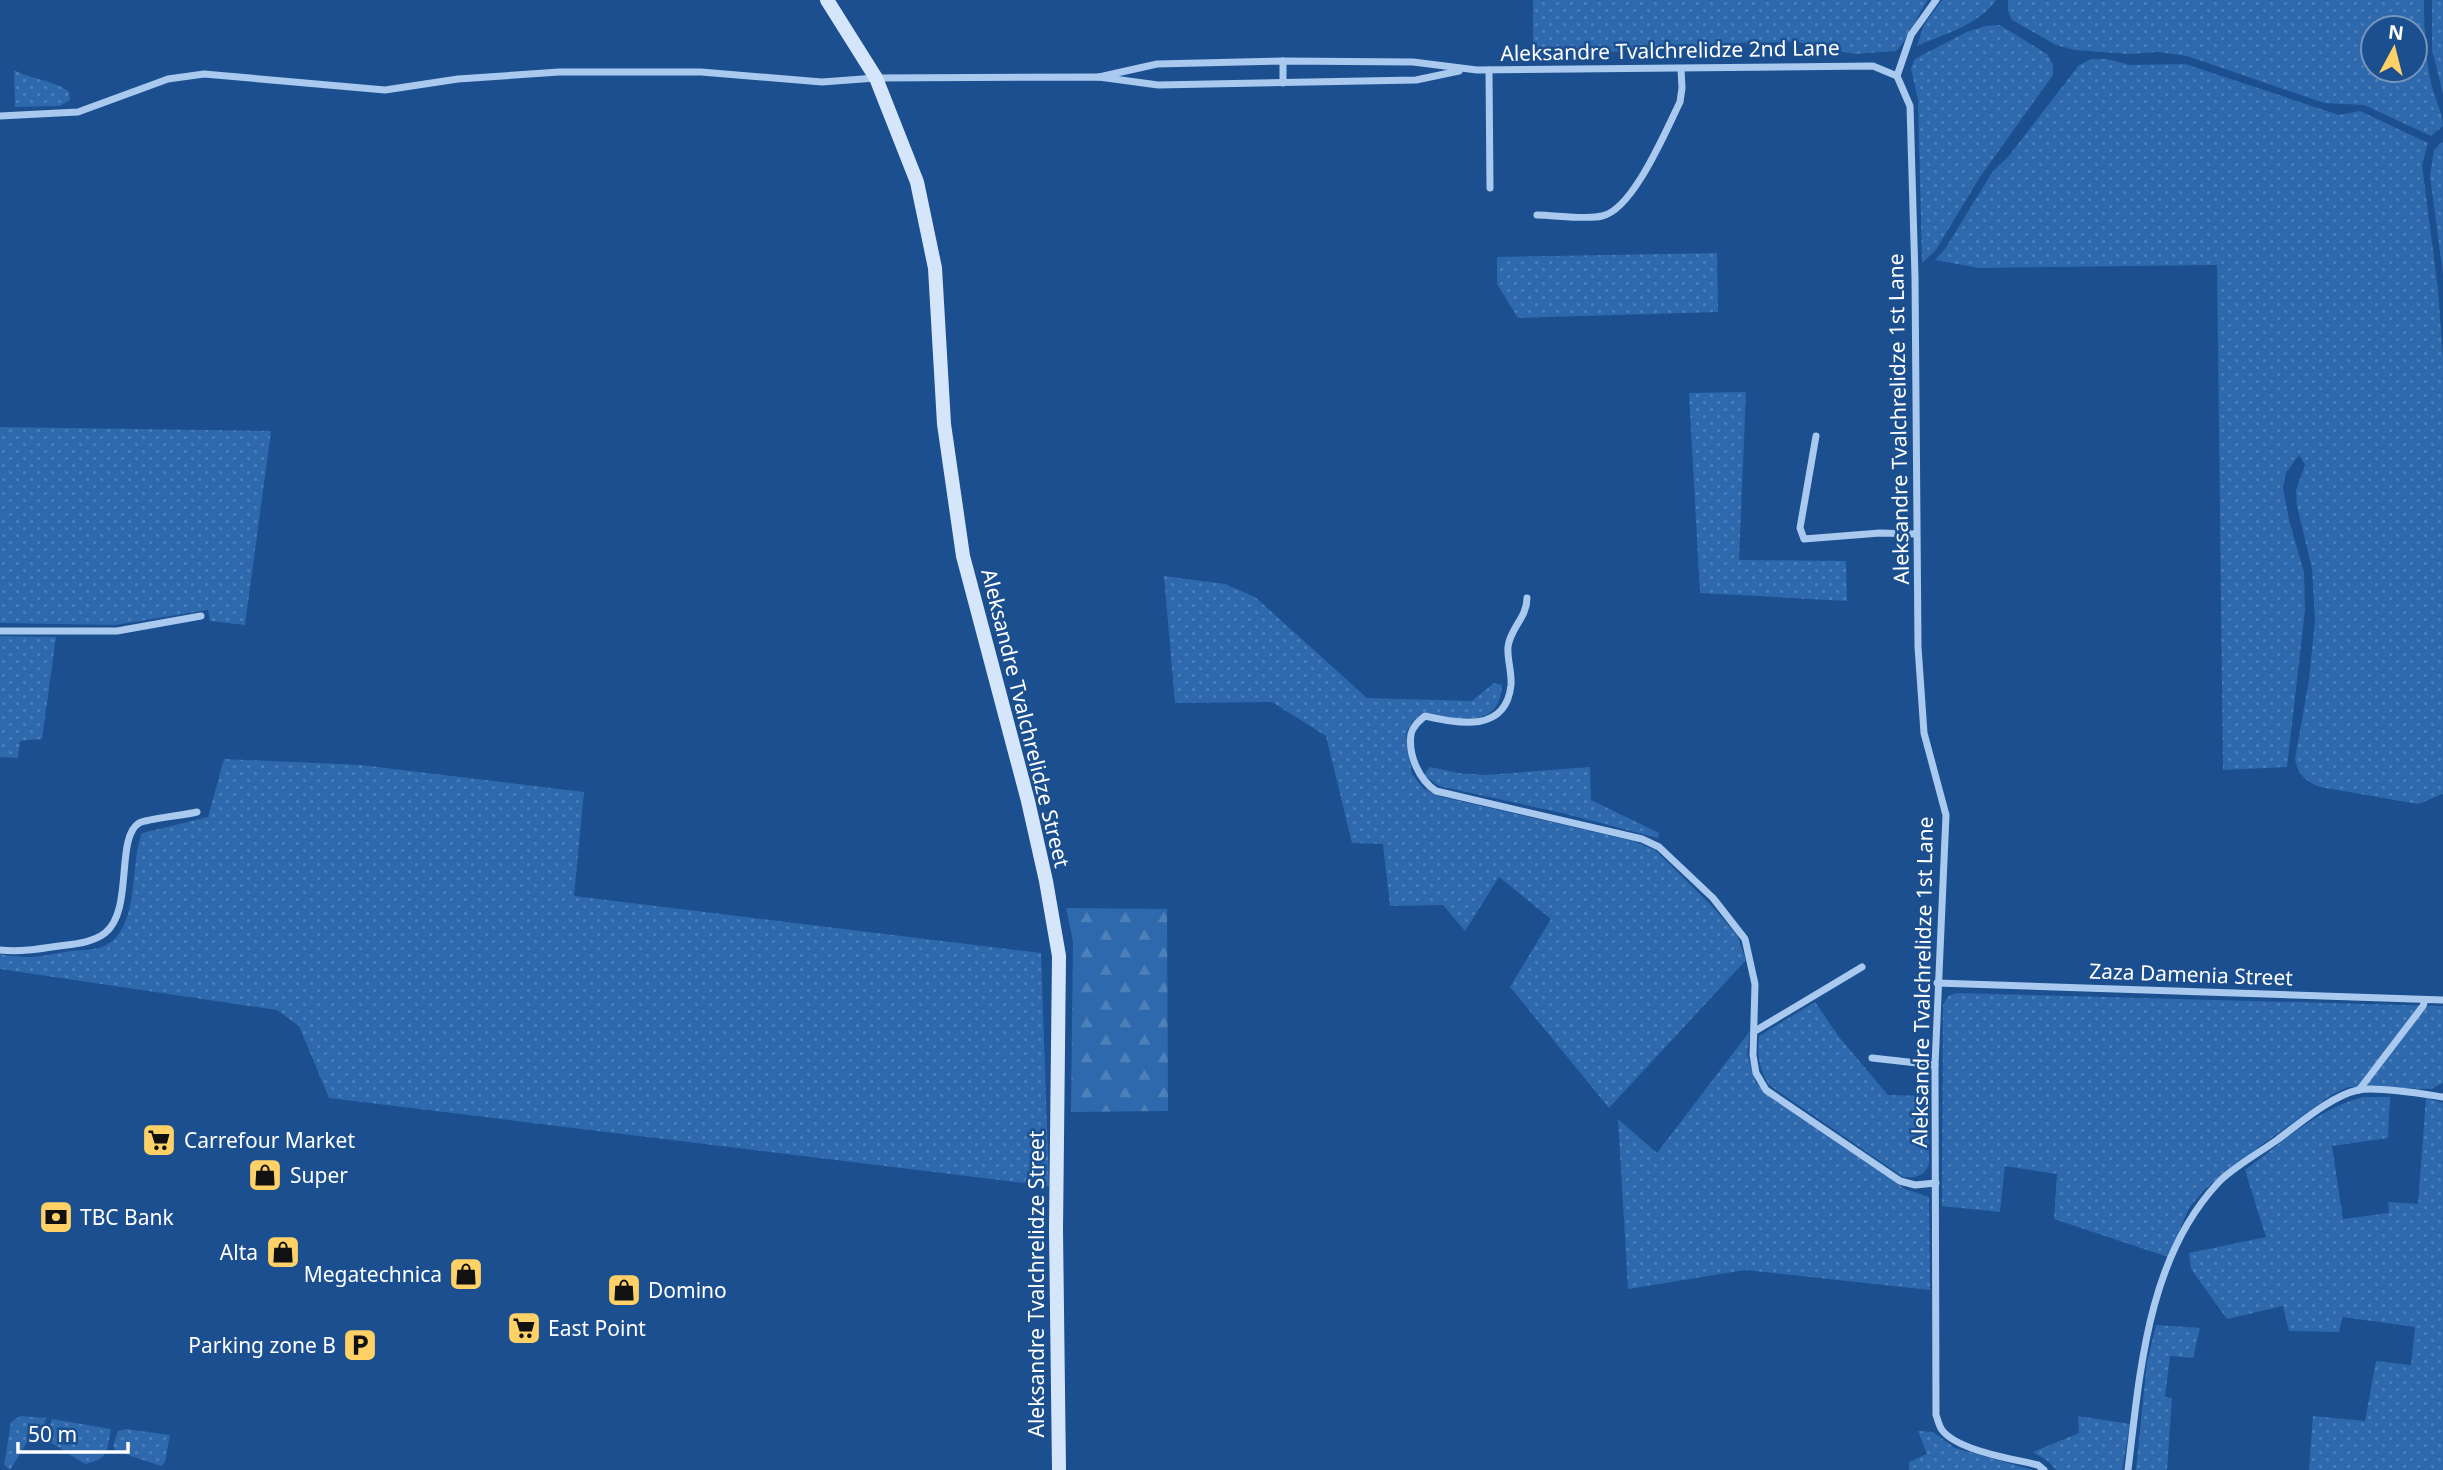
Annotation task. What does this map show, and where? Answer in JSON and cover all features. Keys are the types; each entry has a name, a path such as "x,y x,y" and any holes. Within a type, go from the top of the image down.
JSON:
{"street":[{"name":"Aleksandre Tvalchrelidze Street","path":"827,0 876,78 917,183 927,225 937,297 944,424 963,556 1028,801 1059,956 1056,1230 1059,1470"},
{"path":"1897,76 1911,35 1936,0"},
{"name":"Aleksandre Tvalchrelidze 2nd Lane","path":"1098,77 1157,64 1283,61 1413,62 1467,70 1873,66 1897,76"},
{"path":"1283,61 1283,83"},
{"path":"1537,215 1603,216 1615,210 1632,193 1680,102 1681,69"},
{"name":"Aleksandre Tvalchrelidze 2nd Lane","path":"0,116 78,112 168,79 204,74 385,90 458,79 559,72 701,72 822,82 876,78 1098,77 1158,85 1416,80 1467,70"},
{"path":"1489,70 1490,188"},
{"name":"Aleksandre Tvalchrelidze 1st Lane","path":"1897,76 1910,106 1915,277 1918,647 1924,733 1946,815 1935,1065 1935,1401 1941,1429 1952,1440 2038,1465 2044,1470"},
{"path":"1816,436 1800,528 1804,539 1880,533 1916,534"},
{"path":"1527,598 1527,608 1508,645 1511,684 1499,714 1462,724 1425,716 1416,724 1411,735 1416,769 1425,784 1436,791 1642,839 1659,847 1713,898 1745,939 1754,977 1753,1055 1756,1073 1766,1090 1900,1181 1915,1185 1936,1183"},
{"path":"0,631 117,631 201,616"},
{"path":"0,950 19,952 85,943 106,932 116,916 122,898 129,832 140,822 197,812"},
{"path":"1755,1031 1862,967"},
{"name":"Zaza Damenia Street","path":"1937,984 2443,1000"},
{"path":"2359,1090 2425,1000"},
{"path":"1872,1058 1935,1065"},
{"path":"2128,1470 2148,1330 2173,1253 2197,1207 2219,1181 2308,1117 2338,1099 2359,1090 2404,1091 2443,1097"}],"green space":[{"path":"1533,0 1928,0 1896,51 1854,54 1797,42 1729,43 1533,58"},
{"path":"1942,0 1996,0 1989,9 1971,22 1917,46 1924,25"},
{"path":"2008,0 2424,0 2424,14 2359,14 2359,84 2429,84 2429,72 2443,126 2431,136 2364,105 2324,103 2187,56 2159,52 2128,54 2075,50 2056,45 2012,20 2008,11"},
{"path":"2432,0 2443,0 2443,95 2432,49"},
{"path":"2000,25 2047,54 2053,65 2053,75 1980,177 1935,251 1922,263 1918,99 1911,69 1914,60 1967,32 1985,26"},
{"path":"2092,59 2106,59 2130,65 2185,64 2339,115 2360,111 2428,143 2422,165 2438,289 2443,359 2443,794 2418,804 2320,787 2306,780 2298,769 2295,759 2309,680 2315,620 2312,569 2297,506 2296,490 2305,465 2299,455 2286,473 2283,488 2304,572 2305,610 2287,767 2223,770 2217,265 1979,268 1935,260 1945,249 1993,171 2008,157 2079,65"},
{"path":"14,70 63,88 69,92 70,100 60,106 15,107"},
{"path":"2443,141 2443,275 2430,176 2434,150"},
{"path":"1717,253 1718,312 1518,318 1497,284 1497,257"},
{"path":"1746,392 1739,560 1846,561 1847,601 1700,593 1689,393"},
{"path":"0,427 271,431 245,625 210,621 208,610 115,625 0,623"},
{"path":"1164,576 1225,584 1255,597 1367,698 1472,701 1494,683 1502,685 1499,700 1485,716 1462,719 1424,712 1411,723 1406,734 1412,774 1423,788 1438,796 1633,841 1655,850 1711,905 1737,935 1746,960 1609,1108 1510,987 1551,919 1499,877 1465,931 1443,905 1390,906 1383,844 1352,843 1326,736 1272,702 1175,703"},
{"path":"0,636 56,637 42,739 20,741 18,758 0,757"},
{"path":"224,759 361,765 584,792 574,896 1041,953 1049,1186 329,1098 299,1026 277,1010 0,969 0,954 19,957 43,956 98,948 114,939 123,927 128,913 142,833 208,817"},
{"path":"1430,767 1486,775 1590,767 1591,800 1659,833 1658,838 1562,813 1439,786 1424,775"},
{"path":"1066,908 1167,909 1168,1111 1071,1112 1073,941"},
{"path":"1957,993 2443,1006 2443,1083 2431,1089 2348,1087 2331,1095 2231,1167 2203,1191 2189,1208 2168,1257 2054,1219 2057,1174 2005,1166 2000,1212 1942,1206 1943,1005 1948,996"},
{"path":"1815,1002 1839,1037 1888,1095 1928,1096 1929,1164 1922,1174 1903,1177 1769,1085 1760,1062 1759,1036"},
{"path":"1750,1031 1747,1053 1756,1083 1776,1101 1905,1189 1929,1197 1930,1290 1745,1270 1628,1289 1618,1119 1657,1153"},
{"path":"2363,1097 2390,1097 2388,1138 2332,1146 2343,1219 2389,1213 2388,1202 2418,1204 2426,1098 2443,1103 2443,1470 2309,1470 2313,1416 2365,1421 2376,1361 2411,1365 2415,1327 2342,1317 2339,1332 2289,1331 2283,1306 2227,1319 2191,1269 2189,1253 2266,1237 2245,1170 2315,1118 2346,1102"},
{"path":"2156,1325 2200,1328 2193,1358 2170,1356 2165,1397 2172,1398 2167,1470 2136,1470 2147,1362"},
{"path":"20,1416 46,1418 40,1437 33,1432 10,1470 4,1465 11,1422"},
{"path":"2078,1416 2130,1424 2122,1470 2056,1470 2033,1452 2079,1433"},
{"path":"52,1419 111,1429 106,1452 99,1459 85,1464 45,1439"},
{"path":"126,1429 170,1435 165,1462 161,1466 116,1451 113,1446 118,1431"},
{"path":"1918,1431 1933,1432 1955,1448 2033,1470 1909,1470 1909,1462 1927,1454"}],"place":[{"name":"Carrefour Market","path":"159,1140"},
{"name":"Super","path":"265,1175"},
{"name":"TBC Bank","path":"56,1217"},
{"name":"Alta","path":"283,1252"},
{"name":"Megatechnica","path":"466,1274"},
{"name":"Domino","path":"624,1290"},
{"name":"East Point","path":"524,1328"},
{"name":"Parking zone B","path":"360,1345"}]}
